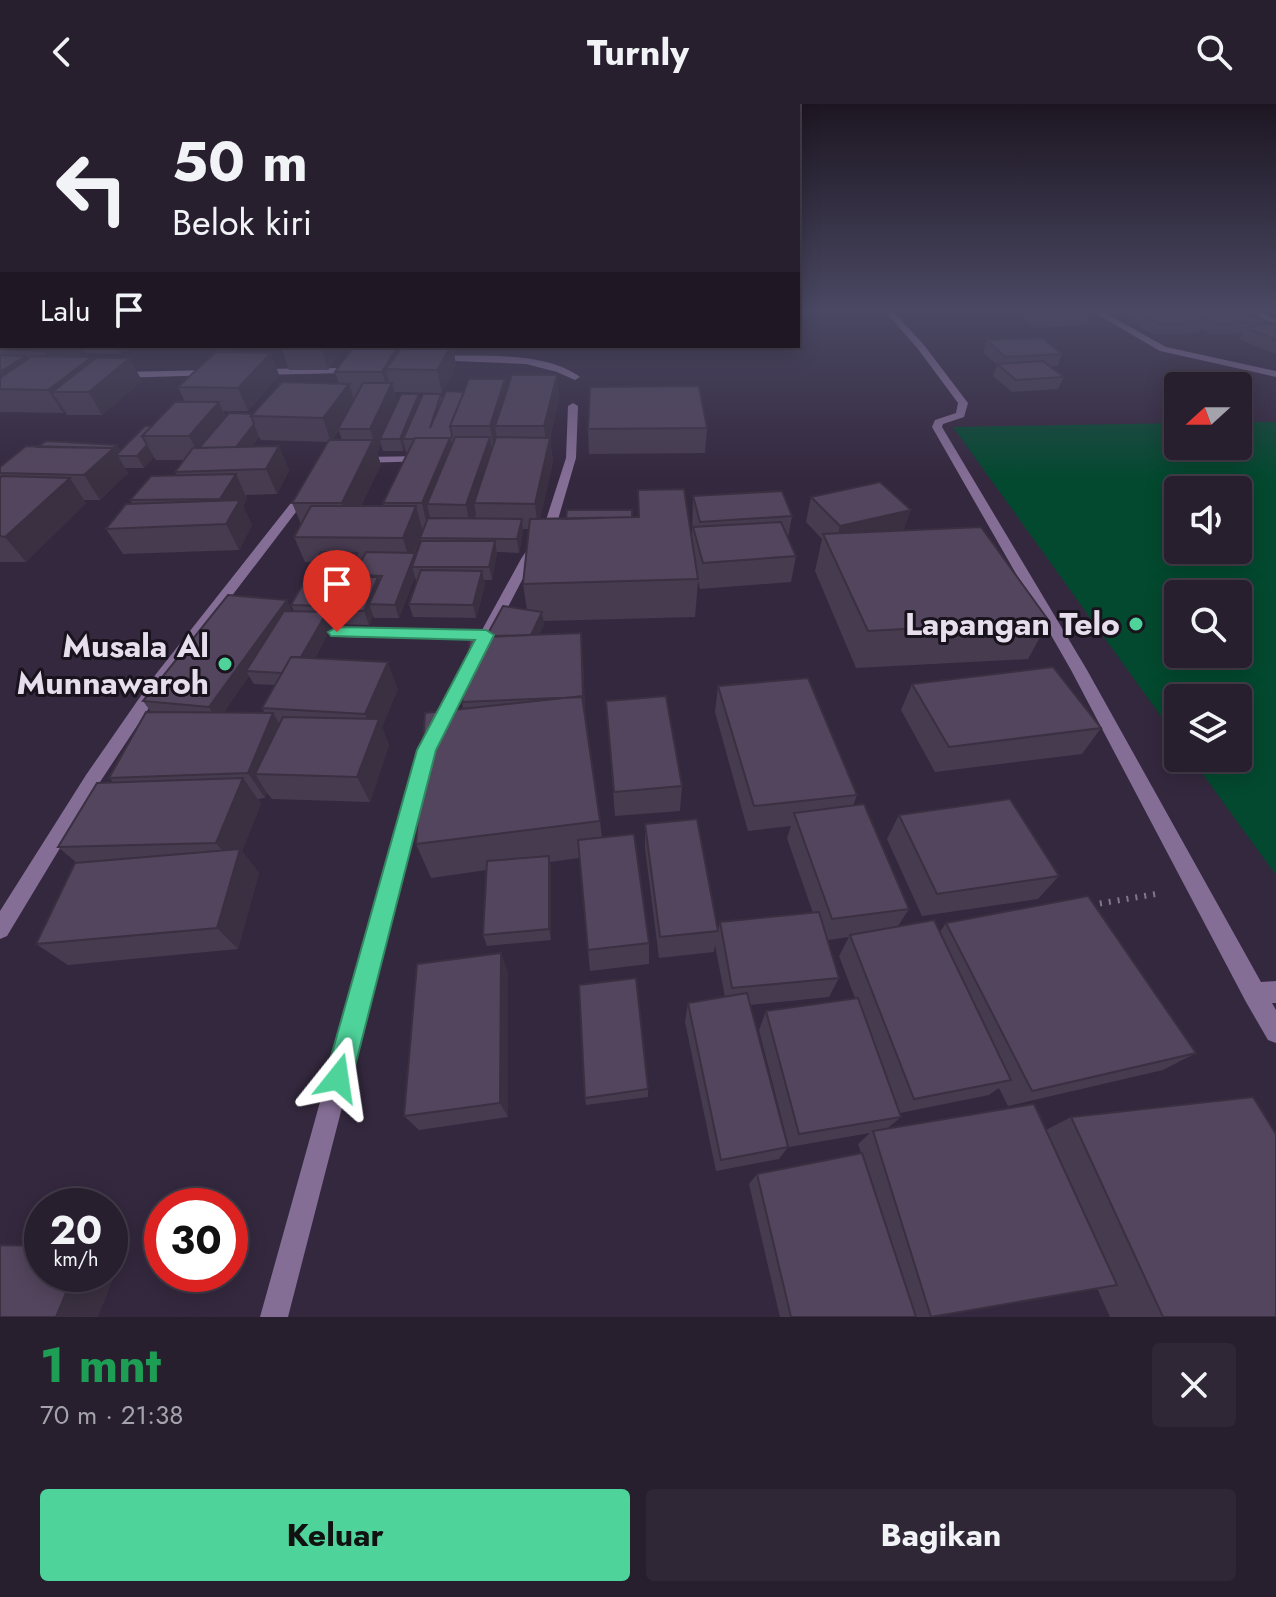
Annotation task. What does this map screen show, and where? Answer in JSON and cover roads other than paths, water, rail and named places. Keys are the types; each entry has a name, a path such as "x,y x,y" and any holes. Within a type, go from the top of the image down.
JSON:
{"street":[{"path":"335,381 345,366"},
{"path":"546,366 563,369 575,377"},
{"path":"935,366 963,403 960,415 939,422 937,427 1079,670 1196,887 1265,993 1276,1032"},
{"path":"1238,366 1276,374"},
{"path":"247,372 342,371"},
{"path":"102,375 218,372"},
{"path":"274,1317 426,750 527,559 551,523 562,497 563,458 573,406"},
{"path":"352,460 430,459"},
{"path":"0,929 92,780 161,678 314,481"},
{"path":"337,632 486,635"}],"place":[{"name":"Lapangan Telo","path":"1136,624"},
{"name":"Musala Al Munnawaroh","path":"225,664"}]}
